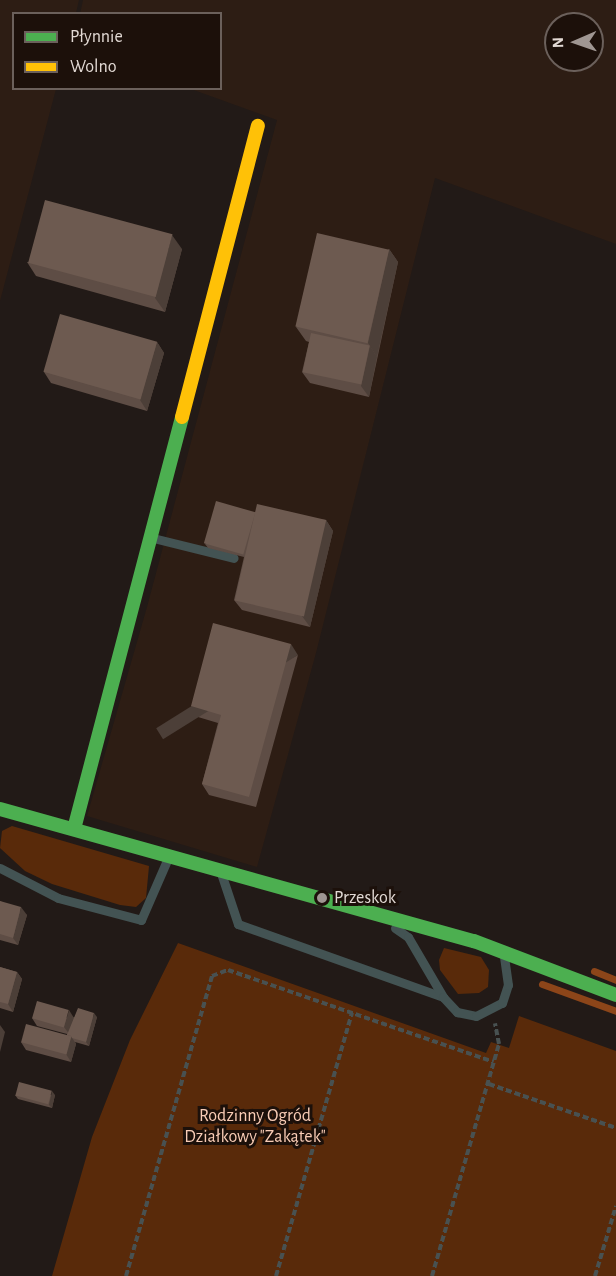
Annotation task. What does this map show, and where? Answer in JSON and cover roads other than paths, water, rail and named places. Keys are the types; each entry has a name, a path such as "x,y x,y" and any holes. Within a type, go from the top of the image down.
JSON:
{"street":[{"path":"74,829 153,538 258,126"},
{"path":"0,809 170,854 373,914 474,941 503,954 616,995"}],"lane":[{"path":"153,538 234,558"},
{"path":"0,868 58,898 141,920 170,854"},
{"path":"219,868 238,924 443,997"},
{"path":"373,914 408,937 443,997 457,1012 476,1016 502,1003 508,986 503,954"}],"waterway":[{"path":"594,971 616,980"},
{"path":"542,984 616,1011"}],"place":[{"name":"Przeskok","path":"322,898"}],"park label":[{"name":"Rodzinny Ogród Działkowy \"Zakątek\"","path":"255,1127"}]}
